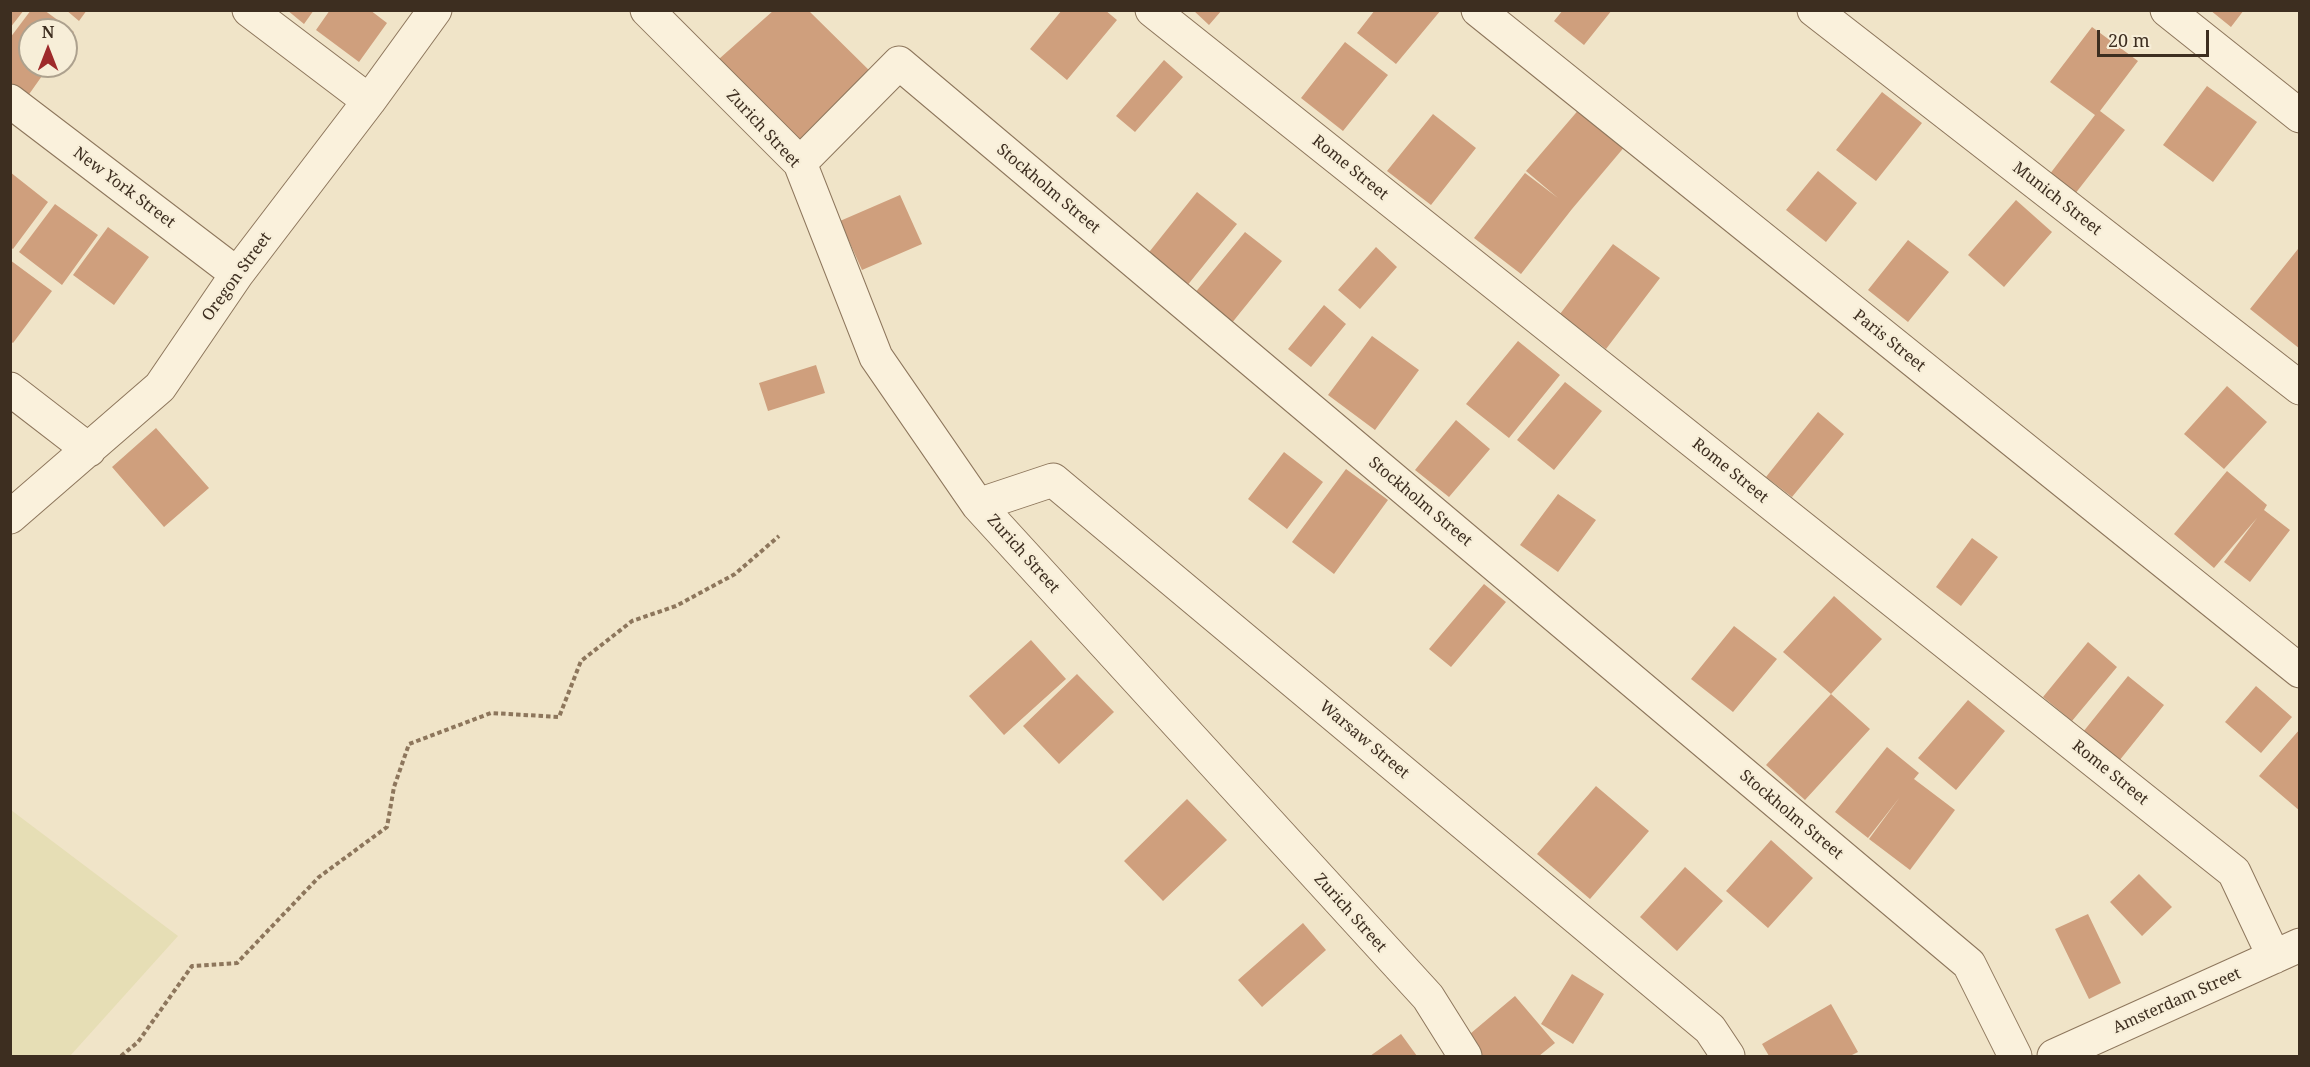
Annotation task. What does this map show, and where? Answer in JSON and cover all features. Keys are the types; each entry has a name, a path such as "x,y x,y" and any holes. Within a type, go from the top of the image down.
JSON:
{"street":[{"path":"249,10 369,101"},
{"name":"Oregon Street","path":"10,517 160,387 237,274 369,101 435,10"},
{"name":"Zurich Street","path":"647,10 800,163 876,357 978,506 1428,997 1465,1056"},
{"name":"Rome Street","path":"1152,10 2235,872 2287,951"},
{"name":"Paris Street","path":"1478,10 2300,671"},
{"name":"Munich Street","path":"1814,10 2300,388"},
{"path":"2167,10 2300,116"},
{"name":"Stockholm Street","path":"800,163 898,63 1969,964 2015,1056"},
{"name":"New York Street","path":"10,101 237,274"},
{"path":"10,388 89,450"},
{"name":"Warsaw Street","path":"978,506 1053,480 1710,1029 1728,1056"},
{"name":"Amsterdam Street","path":"2054,1056 2287,951"}],"path":[{"path":"121,1056 138,1042 192,966 237,963 320,877 387,827 394,787 409,744 491,713 559,717 581,660 632,621 676,606 735,574 779,536"}],"shaded area":[{"path":"11,810 178,936 70,1056 11,1056"}],"building":[{"path":"10,10 24,10 10,28"},
{"path":"31,10 44,10 55,18 25,18"},
{"path":"66,10 87,10 79,21"},
{"path":"287,10 314,10 304,24"},
{"path":"330,10 370,10 387,23 359,62 316,30"},
{"path":"774,10 808,10 877,78 799,156 710,67"},
{"path":"1062,10 1105,10 1117,20 1067,80 1030,49"},
{"path":"1193,10 1222,10 1209,25"},
{"path":"1375,10 1441,10 1396,64 1357,33"},
{"path":"1563,10 1612,10 1584,45 1554,21"},
{"path":"2210,10 2244,10 2231,27"},
{"path":"18,27 18,78 41,78 25,100 10,90 10,38"},
{"path":"2092,27 2138,61 2100,111 2125,130 2071,199 2046,179 2095,115 2050,82"},
{"path":"1345,42 1388,75 1343,131 1301,98"},
{"path":"1164,60 1183,77 1135,132 1116,116"},
{"path":"2207,86 2257,122 2213,182 2163,145"},
{"path":"1882,92 1922,123 1876,181 1836,150"},
{"path":"1581,107 1626,145 1521,274 1474,238 1525,173 1558,198 1526,171"},
{"path":"1433,114 1476,148 1431,205 1387,171"},
{"path":"1818,171 1857,203 1826,242 1786,210"},
{"path":"10,172 48,202 13,249 10,247"},
{"path":"1197,192 1237,224 1186,287 1146,256"},
{"path":"900,195 922,244 862,270 840,221"},
{"path":"2016,200 2052,232 2004,287 1968,255"},
{"path":"55,204 98,235 62,285 19,252"},
{"path":"108,227 149,257 114,305 73,275"},
{"path":"1245,232 1282,261 1231,324 1194,294"},
{"path":"1908,240 1949,272 1908,322 1868,290"},
{"path":"1613,244 1660,278 1606,349 1560,314"},
{"path":"1376,247 1397,267 1360,309 1338,290"},
{"path":"2298,249 2300,251 2300,349 2250,309"},
{"path":"10,260 52,291 13,343 10,341"},
{"path":"1324,305 1346,324 1311,367 1288,349"},
{"path":"1372,336 1419,370 1375,430 1328,395"},
{"path":"1518,341 1560,375 1509,438 1466,404"},
{"path":"816,365 825,393 768,411 759,383"},
{"path":"1565,382 1602,411 1554,470 1517,440"},
{"path":"2227,386 2267,422 2224,469 2184,434"},
{"path":"1818,412 1844,434 1792,497 1766,477"},
{"path":"1456,420 1490,449 1449,497 1415,470"},
{"path":"156,428 209,488 164,527 112,467"},
{"path":"1284,452 1323,482 1287,529 1248,499"},
{"path":"1346,469 1388,500 1334,574 1292,542"},
{"path":"2227,471 2267,505 2264,510 2290,530 2250,582 2224,562 2257,518 2214,568 2174,534"},
{"path":"1558,494 1596,520 1558,572 1520,545"},
{"path":"1972,538 1998,557 1961,606 1936,587"},
{"path":"1484,584 1506,602 1451,667 1429,649"},
{"path":"1834,596 1882,639 1831,694 1783,652"},
{"path":"1734,626 1777,659 1733,712 1691,679"},
{"path":"1031,640 1066,679 1004,735 969,696"},
{"path":"2088,642 2117,667 2072,721 2043,697"},
{"path":"1077,674 1114,712 1059,764 1023,726"},
{"path":"2128,676 2164,705 2119,761 2083,732"},
{"path":"2256,686 2292,717 2261,753 2225,722"},
{"path":"1831,694 1870,729 1805,800 1766,765"},
{"path":"1968,700 2005,731 1956,790 1918,758"},
{"path":"2300,729 2300,811 2259,776"},
{"path":"1887,747 1919,773 1914,779 1955,810 1910,870 1869,839 1900,797 1868,838 1835,812"},
{"path":"1596,786 1649,831 1590,899 1537,854"},
{"path":"1187,799 1227,840 1163,901 1124,861"},
{"path":"1771,840 1813,878 1768,928 1726,891"},
{"path":"1685,867 1723,901 1677,951 1640,917"},
{"path":"2139,874 2172,907 2142,936 2110,902"},
{"path":"2088,914 2121,983 2089,999 2055,929"},
{"path":"1303,923 1326,950 1262,1007 1238,980"},
{"path":"1572,974 1604,994 1573,1044 1541,1024"},
{"path":"1515,996 1555,1043 1539,1056 1479,1056 1464,1039"},
{"path":"1831,1004 1858,1052 1850,1056 1769,1056 1762,1044"},
{"path":"1401,1034 1417,1056 1370,1056"}]}
